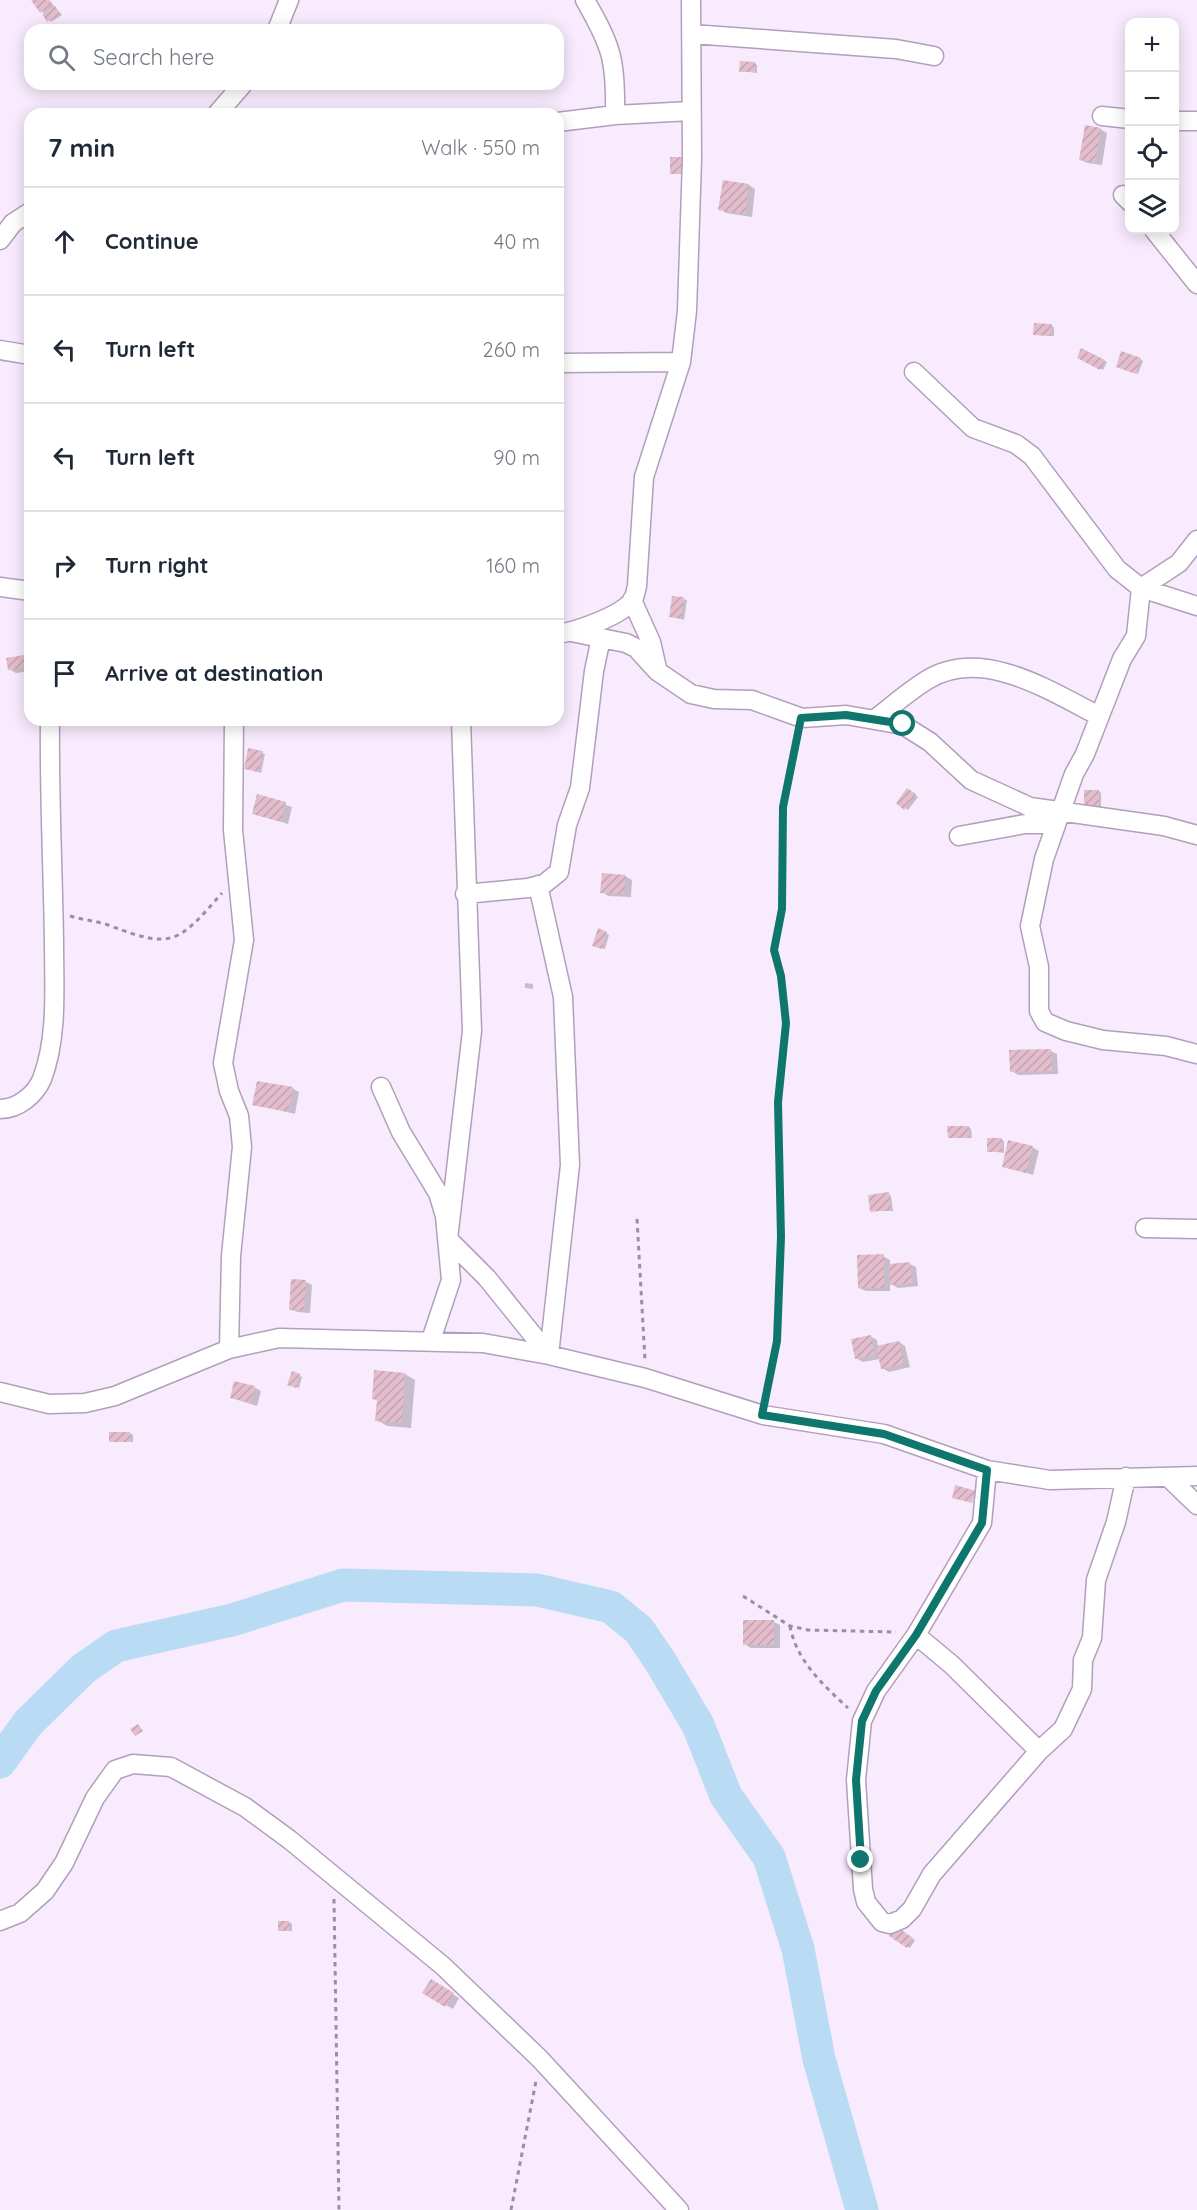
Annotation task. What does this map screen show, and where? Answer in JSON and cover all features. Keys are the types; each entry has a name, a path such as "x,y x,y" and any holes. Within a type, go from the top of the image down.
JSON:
{"street":[{"path":"279,24 289,0"},
{"path":"585,0 611,50 615,71 615,115"},
{"path":"565,633 616,612 632,600 637,586 644,477 681,362 687,311 691,0"},
{"path":"692,34 896,49 934,56"},
{"path":"222,108 238,90"},
{"path":"564,121 615,115 691,111"},
{"path":"1102,116 1125,118"},
{"path":"1179,121 1197,121"},
{"path":"0,240 13,223 24,216"},
{"path":"1157,234 1197,284"},
{"path":"0,350 24,354"},
{"path":"564,363 681,362"},
{"path":"914,372 973,428 1016,444 1032,456 1117,569 1141,588 1197,606"},
{"path":"1197,540 1179,562 1141,588 1136,636 1122,659 1074,774 1044,859 1030,926 1039,968 1039,1011 1042,1018 1052,1025 1103,1040 1166,1046 1197,1054"},
{"path":"0,587 24,590"},
{"path":"632,600 651,642 657,671"},
{"path":"565,633 601,638 636,648 657,671 691,694 714,699 752,700 801,718 846,715 903,724 930,742 971,780 1030,807 1059,817 1164,826 1197,835"},
{"path":"465,894 538,885 559,872 567,825 580,788 594,671 601,638"},
{"path":"875,719 928,680 963,670 1014,674 1099,716"},
{"path":"0,1109 17,1106 29,1098 41,1081 51,1046 54,906 50,726"},
{"path":"229,1349 231,1256 242,1148 239,1116 229,1091 223,1064 244,940 233,830 234,726"},
{"path":"448,1239 472,1031 465,894 461,726"},
{"path":"958,837 1059,817"},
{"path":"538,885 563,997 570,1165 549,1355"},
{"path":"381,1087 400,1132 438,1193 445,1216 451,1280 431,1340"},
{"path":"1145,1228 1197,1229"},
{"path":"448,1239 487,1278 549,1355"},
{"path":"0,1392 49,1404 85,1403 115,1396 229,1349 279,1338 483,1343 549,1355 645,1378 762,1415 884,1434 987,1470 1050,1480 1197,1476"},
{"path":"987,1470 982,1523 916,1635 876,1691 862,1721 856,1780 863,1889 866,1902 878,1918 887,1924 894,1923 907,1914 932,1874 1039,1751 1063,1730 1082,1689 1083,1660 1092,1638 1096,1580 1116,1522 1126,1478"},
{"path":"1168,1477 1197,1505"},
{"path":"916,1635 952,1665 1039,1751"},
{"path":"0,1921 20,1912 45,1891 64,1863 95,1798 116,1770 133,1764 171,1767 245,1808 333,1874 443,1966 540,2059 679,2210"}],"path":[{"path":"762,1415 777,1341 781,1237 778,1102 786,1023 781,976 774,950 782,909 783,807 801,718"},
{"path":"54,906 70,915 109,925 128,933 165,940 191,926 236,875"},
{"path":"636,1219 645,1378"},
{"path":"743,1596 790,1626 808,1630 916,1635"},
{"path":"790,1626 794,1646 803,1660 862,1721"},
{"path":"333,1874 339,2210"},
{"path":"511,2210 540,2059"}],"building":[{"path":"31,0 49,0 52,4 40,13"},
{"path":"55,6 60,14 47,22 42,14"},
{"path":"740,61 755,62 755,72 739,72"},
{"path":"1085,125 1101,128 1095,163 1079,160"},
{"path":"670,157 684,157 684,174 670,174"},
{"path":"723,180 749,184 745,214 718,210"},
{"path":"1034,323 1052,324 1051,336 1033,335"},
{"path":"1081,348 1105,360 1100,370 1077,358"},
{"path":"1121,351 1141,358 1136,374 1116,367"},
{"path":"672,596 684,597 681,619 669,617"},
{"path":"24,655 24,668 8,670 6,658"},
{"path":"248,748 263,751 258,772 244,769"},
{"path":"907,788 916,794 904,810 896,803"},
{"path":"1084,790 1099,790 1099,813 1084,812"},
{"path":"257,794 286,802 281,822 252,814"},
{"path":"602,873 626,875 624,894 600,893"},
{"path":"598,928 607,932 602,949 592,946"},
{"path":"1051,1049 1052,1071 1010,1072 1009,1050"},
{"path":"257,1081 293,1087 288,1112 252,1105"},
{"path":"947,1126 969,1126 969,1138 948,1138"},
{"path":"987,1138 1002,1138 1002,1152 987,1152"},
{"path":"1008,1140 1033,1146 1026,1173 1002,1167"},
{"path":"889,1192 891,1210 870,1212 868,1195"},
{"path":"884,1254 884,1288 858,1288 857,1255"},
{"path":"910,1262 912,1283 890,1285 889,1264"},
{"path":"291,1279 306,1280 304,1311 289,1310"},
{"path":"871,1335 874,1355 855,1359 851,1339"},
{"path":"899,1341 904,1364 881,1369 876,1346"},
{"path":"374,1370 405,1373 402,1423 375,1421 377,1400 372,1399"},
{"path":"292,1371 300,1374 296,1388 287,1385"},
{"path":"234,1381 255,1386 251,1403 230,1398"},
{"path":"109,1432 130,1432 130,1442 109,1442"},
{"path":"955,1485 976,1491 972,1503 952,1498"},
{"path":"743,1620 774,1620 774,1645 743,1645"},
{"path":"138,1724 143,1731 135,1736 130,1729"},
{"path":"278,1921 289,1921 290,1931 278,1931"},
{"path":"896,1926 913,1938 907,1948 889,1936"},
{"path":"431,1979 454,1993 445,2007 422,1993"}],"waterway":[{"path":"0,1762 28,1723 83,1669 116,1646 232,1620 343,1585 537,1590 611,1607 639,1630 660,1661 698,1725 726,1796 769,1857 798,1949 819,2059 862,2210"}],"route":[{"path":"861,1860 856,1780 862,1721 876,1691 916,1635 982,1523 986,1507 987,1470 884,1434 762,1415 777,1341 778,1267 781,1237 778,1203 778,1102 786,1023 781,976 774,950 782,909 785,861 783,807 801,718 846,715 903,724"}]}
